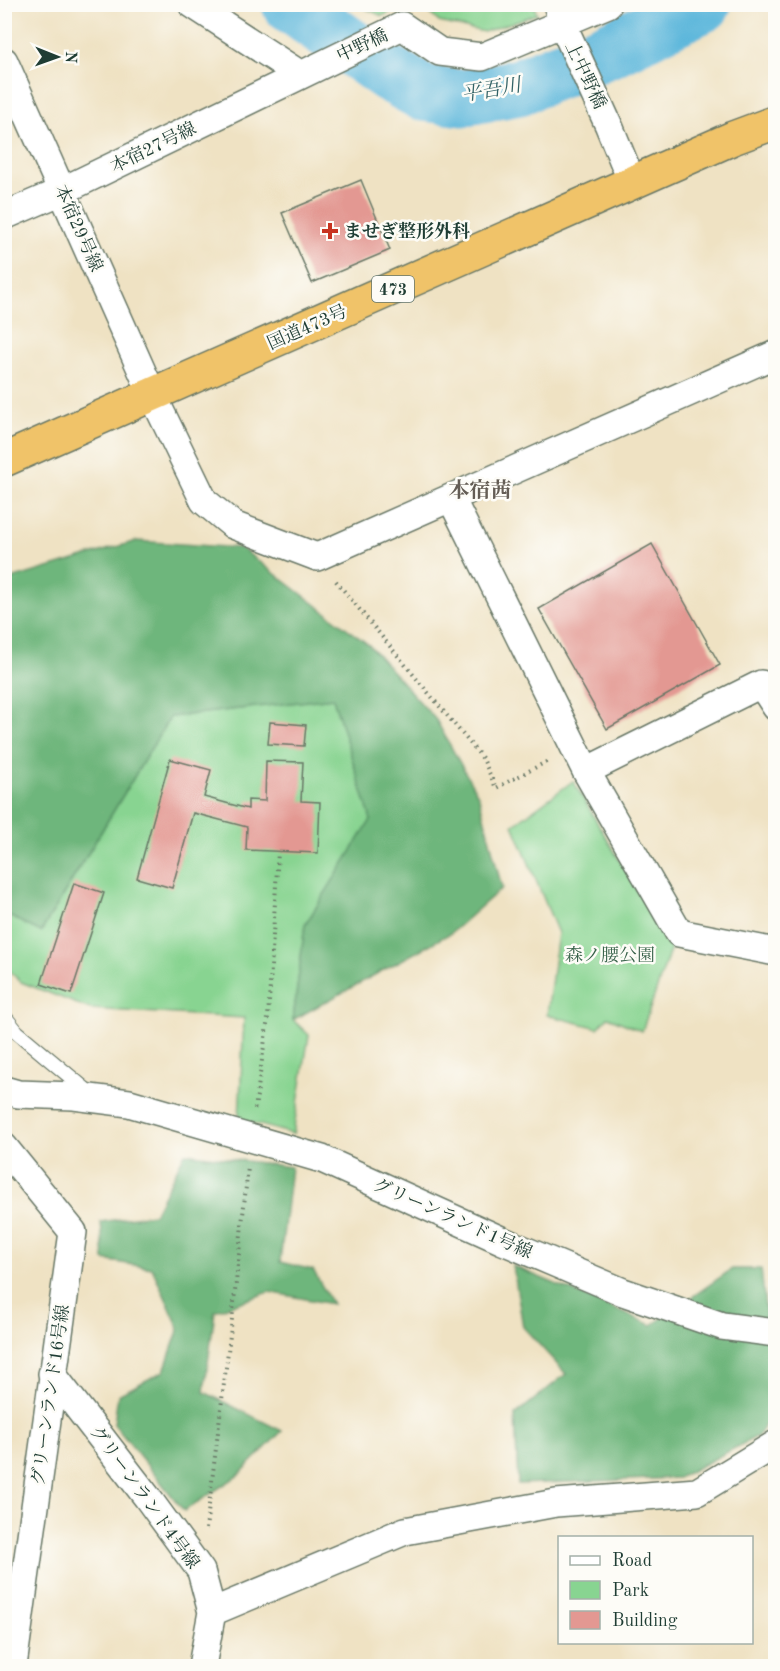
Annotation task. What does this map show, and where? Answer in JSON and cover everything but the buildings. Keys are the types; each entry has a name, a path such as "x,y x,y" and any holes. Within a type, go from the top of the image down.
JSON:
{"highway":[{"name":"国道473号","path":"4,460 632,182 776,122"}],"street":[{"path":"192,4 312,70"},
{"path":"560,15 608,4"},
{"name":"中野橋","path":"312,70 402,27 440,52 482,57 560,15"},
{"name":"上中野橋","path":"560,15 632,182"},
{"name":"本宿29号線","path":"4,61 153,396 204,501 233,525 317,557"},
{"name":"本宿27号線","path":"4,216 62,191 312,70"},
{"path":"317,557 776,354"},
{"path":"450,498 586,771 679,933 776,952"},
{"path":"586,771 760,684 776,707"},
{"name":"グリーンランド1号線","path":"4,1090 18,1094 74,1096 129,1103 322,1159 503,1241 623,1292 722,1326 776,1333"},
{"name":"グリーンランド16号線","path":"4,1147 73,1232 52,1374 14,1589 13,1666"},
{"name":"グリーンランド4号線","path":"52,1374 201,1571 212,1612 202,1666"},
{"path":"212,1612 405,1532 556,1503 697,1492 776,1444"}],"lane":[{"path":"4,1016 17,1032 97,1099"}],"path":[{"path":"317,557 483,759 496,788 574,747"},
{"path":"201,1571 233,1311 250,1137 268,1018 278,852"}],"green space":[{"path":"358,5 409,5 382,16"},
{"path":"421,5 534,5 537,14 484,32 439,22"},
{"path":"136,541 241,548 369,645 436,720 479,797 502,888 451,933 293,1020 305,925 371,820 333,698 170,717 41,932 5,914 5,581"},
{"path":"333,698 372,820 305,925 293,1020 309,1035 293,1134 239,1119 244,1018 90,1009 21,982 5,967 5,914 41,932 170,717"},
{"name":"森ノ腰公園","path":"573,781 671,948 642,1031 608,1017 598,1028 547,1015 558,933 513,825"},
{"path":"185,1153 291,1167 280,1262 313,1270 332,1304 269,1292 215,1311 204,1392 282,1431 239,1475 184,1511 114,1424 118,1395 164,1371 179,1328 152,1268 104,1260 101,1222 154,1214"},
{"path":"513,1266 652,1325 732,1269 761,1269 770,1352 775,1353 775,1410 758,1436 678,1478 518,1484 515,1415 566,1374 523,1327"}],"waterway":[{"name":"平吾川","path":"290,4 388,73 424,93 462,98 519,87 608,50 703,4"}],"place":[{"name":"ませぎ整形外科","path":"330,231"}],"district":[{"name":"本宿茜","path":"480,490"}]}
